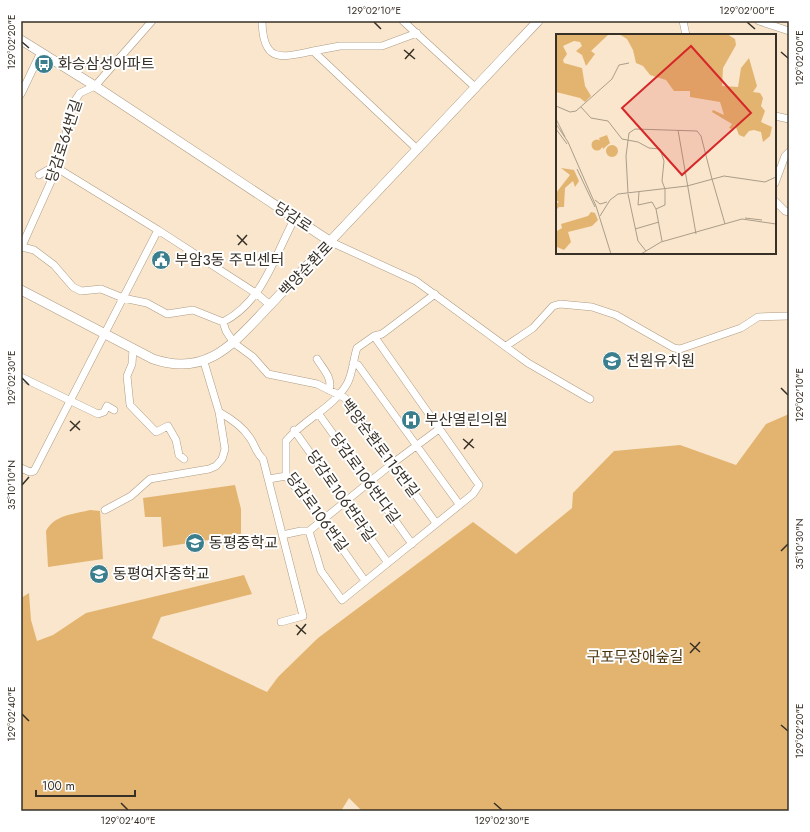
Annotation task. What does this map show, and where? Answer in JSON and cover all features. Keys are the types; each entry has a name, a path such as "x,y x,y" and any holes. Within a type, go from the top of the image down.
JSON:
{"main road":[{"name":"백양순환로","path":"21,290 153,359 169,363 189,365 204,362 234,343 538,21"},
{"name":"당감로","path":"21,40 95,86 331,242"}],"street":[{"name":"당감로64번길","path":"21,248 57,168 74,102 80,93 95,86 152,21"},
{"path":"262,21 263,38 272,53 282,57 340,46 382,46 417,33"},
{"path":"403,21 476,88"},
{"path":"683,21 686,34"},
{"path":"759,21 789,31"},
{"path":"21,94 41,52"},
{"path":"313,52 417,149"},
{"path":"776,116 789,119"},
{"path":"776,180 785,156 789,152"},
{"path":"38,175 54,167 57,168 158,230 257,294 270,305"},
{"path":"776,202 785,211 789,212"},
{"path":"21,248 34,250 45,258 77,289 82,291 101,289 123,298 148,303 167,314 193,310 223,322 231,318 257,294 294,218"},
{"path":"21,468 30,472 34,471 158,230"},
{"name":"당감로","path":"331,242 416,281 528,363 590,399"},
{"name":"당감로106번길","path":"365,581 322,520 286,476 286,441 294,430 318,413 339,394 347,383 357,348 374,336 382,334 435,294"},
{"path":"506,346 532,328 553,306 560,304 592,307 616,314 674,348 680,349 741,328 758,317 789,316"},
{"path":"223,322 226,331 234,343"},
{"path":"309,531 321,571 342,600 473,494 479,485 374,336"},
{"name":"백양순환로115번길","path":"234,343 253,357 268,374 317,384 345,398 436,523"},
{"path":"133,349 132,364 127,376 130,405 156,432 168,426 176,440 179,456 184,459"},
{"path":"317,359 330,380 331,384 329,390"},
{"path":"105,510 131,496 150,479 209,469 216,466 222,460 225,450 219,412 204,362"},
{"path":"353,363 358,365 460,504"},
{"path":"21,377 98,414 104,412 107,406 114,410"},
{"path":"219,412 229,417 251,438 258,454 263,459 303,616 281,622"},
{"name":"당감로106번다길","path":"318,413 412,544"},
{"name":"당감로106번라길","path":"294,430 388,563"},
{"path":"282,535 309,531 369,484 393,463 439,430"},
{"path":"269,480 286,476"}],"green space":[{"name":"구포무장애숲길","path":"789,414 789,811 362,811 349,798 341,811 21,811 21,598 29,593 31,620 37,641 53,635 86,613 244,575 252,594 161,617 152,638 267,692 278,677 318,638 473,522 516,554 572,508 573,493 614,451 680,445 736,465 766,424"},
{"path":"235,485 241,509 241,535 163,547 161,517 145,517 143,498"},
{"path":"90,510 100,511 103,559 48,567 46,531 59,518"}],"place":[{"name":"화승삼성아파트","path":"44,64"},
{"name":"부암3동 주민센터","path":"161,260"},
{"name":"전원유치원","path":"612,361"},
{"name":"부산열린의원","path":"411,420"},
{"name":"동평중학교","path":"195,543"},
{"name":"동평여자중학교","path":"99,574"}]}
